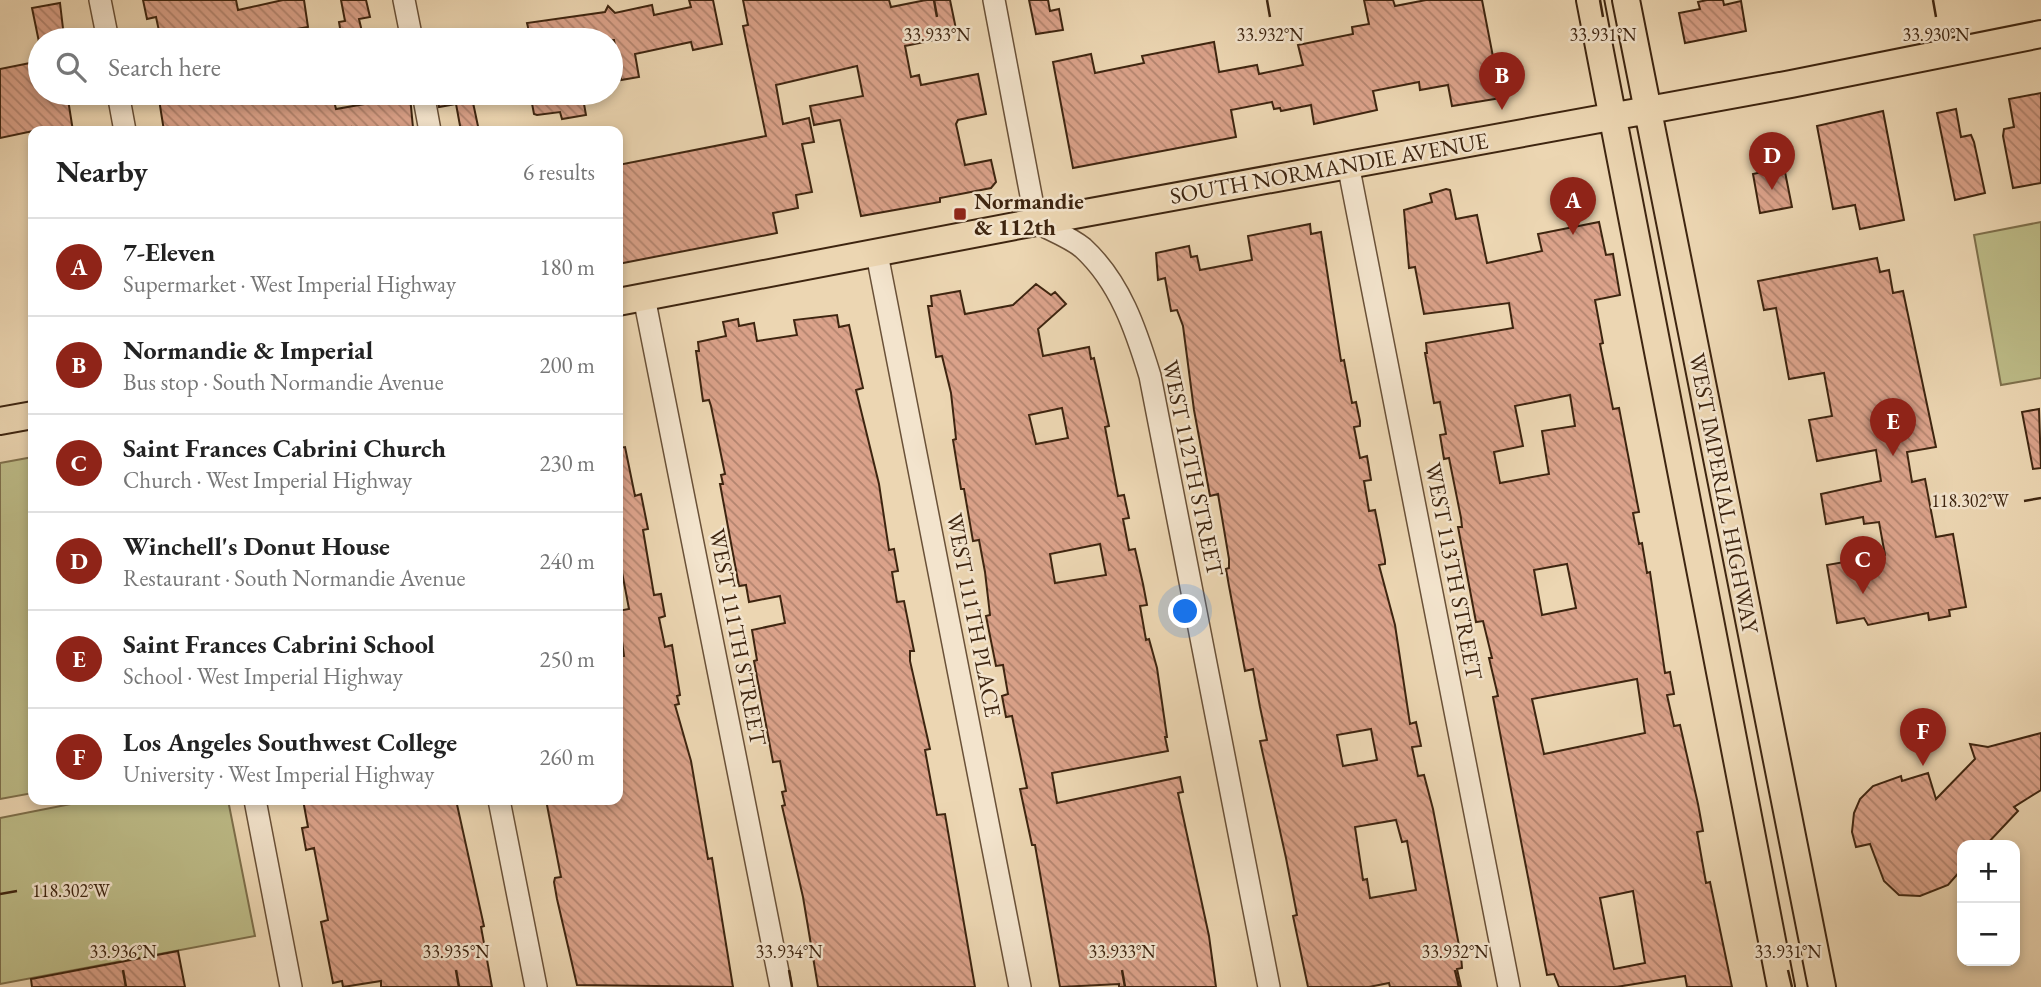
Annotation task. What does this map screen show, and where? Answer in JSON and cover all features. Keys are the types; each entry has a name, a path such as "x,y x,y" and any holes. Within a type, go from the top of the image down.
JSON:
{"main road":[{"name":"WEST IMPERIAL HIGHWAY","path":"1590,0 1781,987"},
{"name":"WEST IMPERIAL HIGHWAY","path":"1626,0 1822,987"},
{"name":"SOUTH NORMANDIE AVENUE","path":"623,301 2041,34"},
{"path":"0,421 28,416"}],"street":[{"path":"100,0 106,28"},
{"path":"404,0 410,28"},
{"path":"994,0 1036,222"},
{"path":"120,105 124,126"},
{"path":"425,105 429,126"},
{"name":"WEST 113TH STREET","path":"1348,164 1509,987"},
{"name":"WEST 112TH STREET","path":"1036,222 1081,247 1108,280 1136,330 1150,376 1269,987"},
{"name":"WEST 111TH PLACE","path":"877,254 1020,987"},
{"name":"WEST 111TH STREET","path":"644,297 781,987"},
{"path":"256,805 291,987"},
{"path":"500,805 536,987"}],"shaded area":[{"path":"2041,222 2041,378 2001,385 1974,235"},
{"path":"28,458 28,794 0,799 0,463"},
{"path":"66,805 229,805 255,936 0,984 0,818"}],"building":[{"path":"143,0 236,0 238,10 283,0 304,0 308,27 158,28 156,17 147,19"},
{"path":"341,0 366,0 370,17 359,19 361,28 340,28 339,22 345,21"},
{"path":"689,0 713,0 722,44 693,50 691,42 635,54 639,77 623,80 623,28 528,28 527,23 605,12 608,6 615,13 652,5 654,15 691,7"},
{"path":"743,0 889,0 891,7 926,0 950,0 956,29 938,32 939,39 905,46 911,77 919,75 921,85 978,74 986,114 958,120 956,124 965,165 991,160 996,182 991,188 940,198 940,202 861,216 840,120 814,125 810,106 863,96 857,66 776,85 783,124 809,118 814,142 802,144 812,192 796,195 798,208 773,213 777,233 623,263 623,164 766,136 743,26 748,25"},
{"path":"1029,0 1048,0 1050,11 1059,9 1063,30 1036,34"},
{"path":"1364,0 1393,0 1395,6 1426,0 1482,0 1501,98 1452,106 1448,85 1420,90 1419,82 1373,91 1377,110 1314,124 1311,105 1281,111 1280,108 1274,109 1272,102 1231,110 1236,137 1073,168 1053,62 1091,54 1095,73 1144,63 1142,56 1214,42 1219,72 1257,65 1259,74 1303,65 1298,45 1353,34 1352,27 1369,24"},
{"path":"1723,0 1724,5 1741,1 1746,31 1685,43 1679,13 1700,9 1698,2"},
{"path":"60,3 63,28 36,28 32,8"},
{"path":"28,63 28,105 69,105 72,126 28,126 28,132 0,138 0,69"},
{"path":"2041,93 2041,183 2013,188 2003,136 2004,129 2014,127 2009,99"},
{"path":"160,105 335,105 336,109 359,105 411,105 413,126 163,126"},
{"path":"456,105 474,105 478,126 460,126"},
{"path":"532,105 584,105 586,115 562,119 560,112 534,114"},
{"path":"1956,109 1961,137 1971,135 1974,142 1985,193 1955,200 1937,113"},
{"path":"1883,111 1904,220 1860,229 1855,205 1833,209 1817,126"},
{"path":"1784,167 1792,207 1760,213 1753,174"},
{"path":"1450,190 1456,219 1477,215 1487,263 1542,251 1538,234 1599,222 1606,255 1613,254 1620,295 1595,300 1603,343 1600,344 1613,409 1619,408 1639,512 1633,513 1647,573 1650,572 1665,673 1670,672 1674,694 1667,695 1674,726 1680,725 1698,804 1703,831 1697,832 1706,883 1710,882 1732,987 1687,987 1685,976 1616,987 1559,987 1554,974 1547,975 1493,697 1498,696 1489,658 1492,658 1483,621 1476,622 1458,527 1462,527 1461,518 1449,458 1444,459 1440,435 1446,434 1440,402 1434,403 1425,353 1426,343 1513,328 1509,303 1424,314 1415,267 1409,268 1404,210 1432,202 1430,194","holes":["1570,395 1575,426 1542,431 1549,474 1500,483 1494,452 1523,446 1515,406","1567,564 1576,608 1542,615 1534,570","1637,679 1645,733 1544,754 1532,699","1633,891 1645,963 1614,969 1600,898"]},
{"path":"1310,224 1311,234 1321,232 1341,361 1344,360 1352,403 1356,402 1360,421 1360,426 1354,427 1360,458 1367,456 1371,480 1364,481 1369,511 1375,510 1385,560 1385,564 1379,565 1395,625 1410,724 1416,722 1421,746 1412,747 1418,776 1424,775 1433,809 1461,956 1462,968 1457,969 1461,987 1390,987 1389,983 1369,987 1308,987 1293,916 1297,915 1286,858 1260,741 1267,740 1253,669 1245,671 1226,569 1229,568 1229,559 1218,494 1210,496 1194,410 1183,326 1177,310 1171,311 1165,278 1158,280 1156,253 1189,246 1191,257 1197,256 1200,270 1252,260 1248,236","holes":["1371,729 1377,760 1343,766 1337,735","1396,820 1402,842 1407,841 1416,890 1370,898 1367,879 1363,880 1355,827"]},
{"path":"1877,258 1880,272 1889,270 1893,293 1903,291 1936,447 1907,452 1912,482 1925,479 1936,537 1953,534 1966,607 1949,610 1950,616 1929,620 1928,613 1868,625 1864,618 1837,623 1827,565 1885,555 1879,522 1864,524 1863,517 1826,524 1821,494 1881,481 1876,450 1817,461 1809,420 1832,416 1824,373 1789,379 1776,308 1764,310 1758,281"},
{"path":"1036,284 1051,295 1055,292 1066,304 1038,329 1043,356 1089,347 1091,359 1094,358 1109,426 1105,427 1118,496 1124,495 1129,518 1123,519 1129,550 1135,549 1143,584 1147,605 1140,606 1146,640 1149,639 1157,668 1167,737 1168,751 1052,773 1057,803 1180,777 1183,792 1178,793 1209,936 1216,987 1119,987 1119,984 1060,987 1035,845 1032,845 1020,789 1027,788 1012,716 1006,717 1002,696 1008,694 1003,665 996,666 986,616 990,615 979,540 973,541 964,489 961,489 953,440 956,439 951,393 942,356 936,357 928,306 932,306 931,296 960,291 965,314 1013,305","holes":["1062,408 1068,438 1036,444 1029,415","1100,544 1106,575 1055,583 1050,554"]},
{"path":"837,315 839,327 849,325 863,388 856,390 879,484 889,550 894,549 898,571 892,572 897,602 904,601 914,651 910,651 910,661 930,749 925,750 937,815 945,814 975,987 818,987 803,897 782,806 785,805 782,792 786,791 780,761 773,762 754,661 757,660 752,630 785,623 780,596 749,602 746,585 739,586 720,484 723,484 721,475 725,474 711,406 709,400 703,401 696,351 699,351 698,342 726,336 723,322 738,319 739,326 754,323 757,341 797,335 794,320"},
{"path":"2039,409 2041,468 2033,469 2022,412"},
{"path":"623,447 635,496 641,494 648,529 643,530 654,595 661,594 665,616 659,618 665,647 672,645 680,695 677,696 679,704 675,705 691,761 708,859 712,858 733,987 577,985 557,899 554,882 555,878 561,877 547,805 623,805 623,610 629,609 623,577"},
{"path":"2041,733 2041,790 2014,807 2018,811 1991,840 1957,840 1957,875 1948,885 1920,896 1899,895 1884,881 1870,844 1856,847 1852,832 1854,813 1860,799 1873,786 1901,776 1902,781 1928,773 1936,799 1975,759 1970,744 1988,747"},
{"path":"304,805 457,805 484,926 481,927 492,987 381,987 381,981 343,987 342,981 333,983 321,922 328,920 314,848 306,850 302,828 308,827"},
{"path":"178,951 185,987 32,987 31,979"}],"place":[{"name":"Normandie & Imperial","path":"1502,110"},
{"name":"Winchell's Donut House","path":"1772,190"},
{"name":"Normandie & 112th","path":"960,214"},
{"name":"7-Eleven","path":"1573,235"},
{"name":"Saint Frances Cabrini School","path":"1893,456"},
{"name":"Saint Frances Cabrini Church","path":"1863,594"},
{"name":"Los Angeles Southwest College","path":"1923,766"}]}
